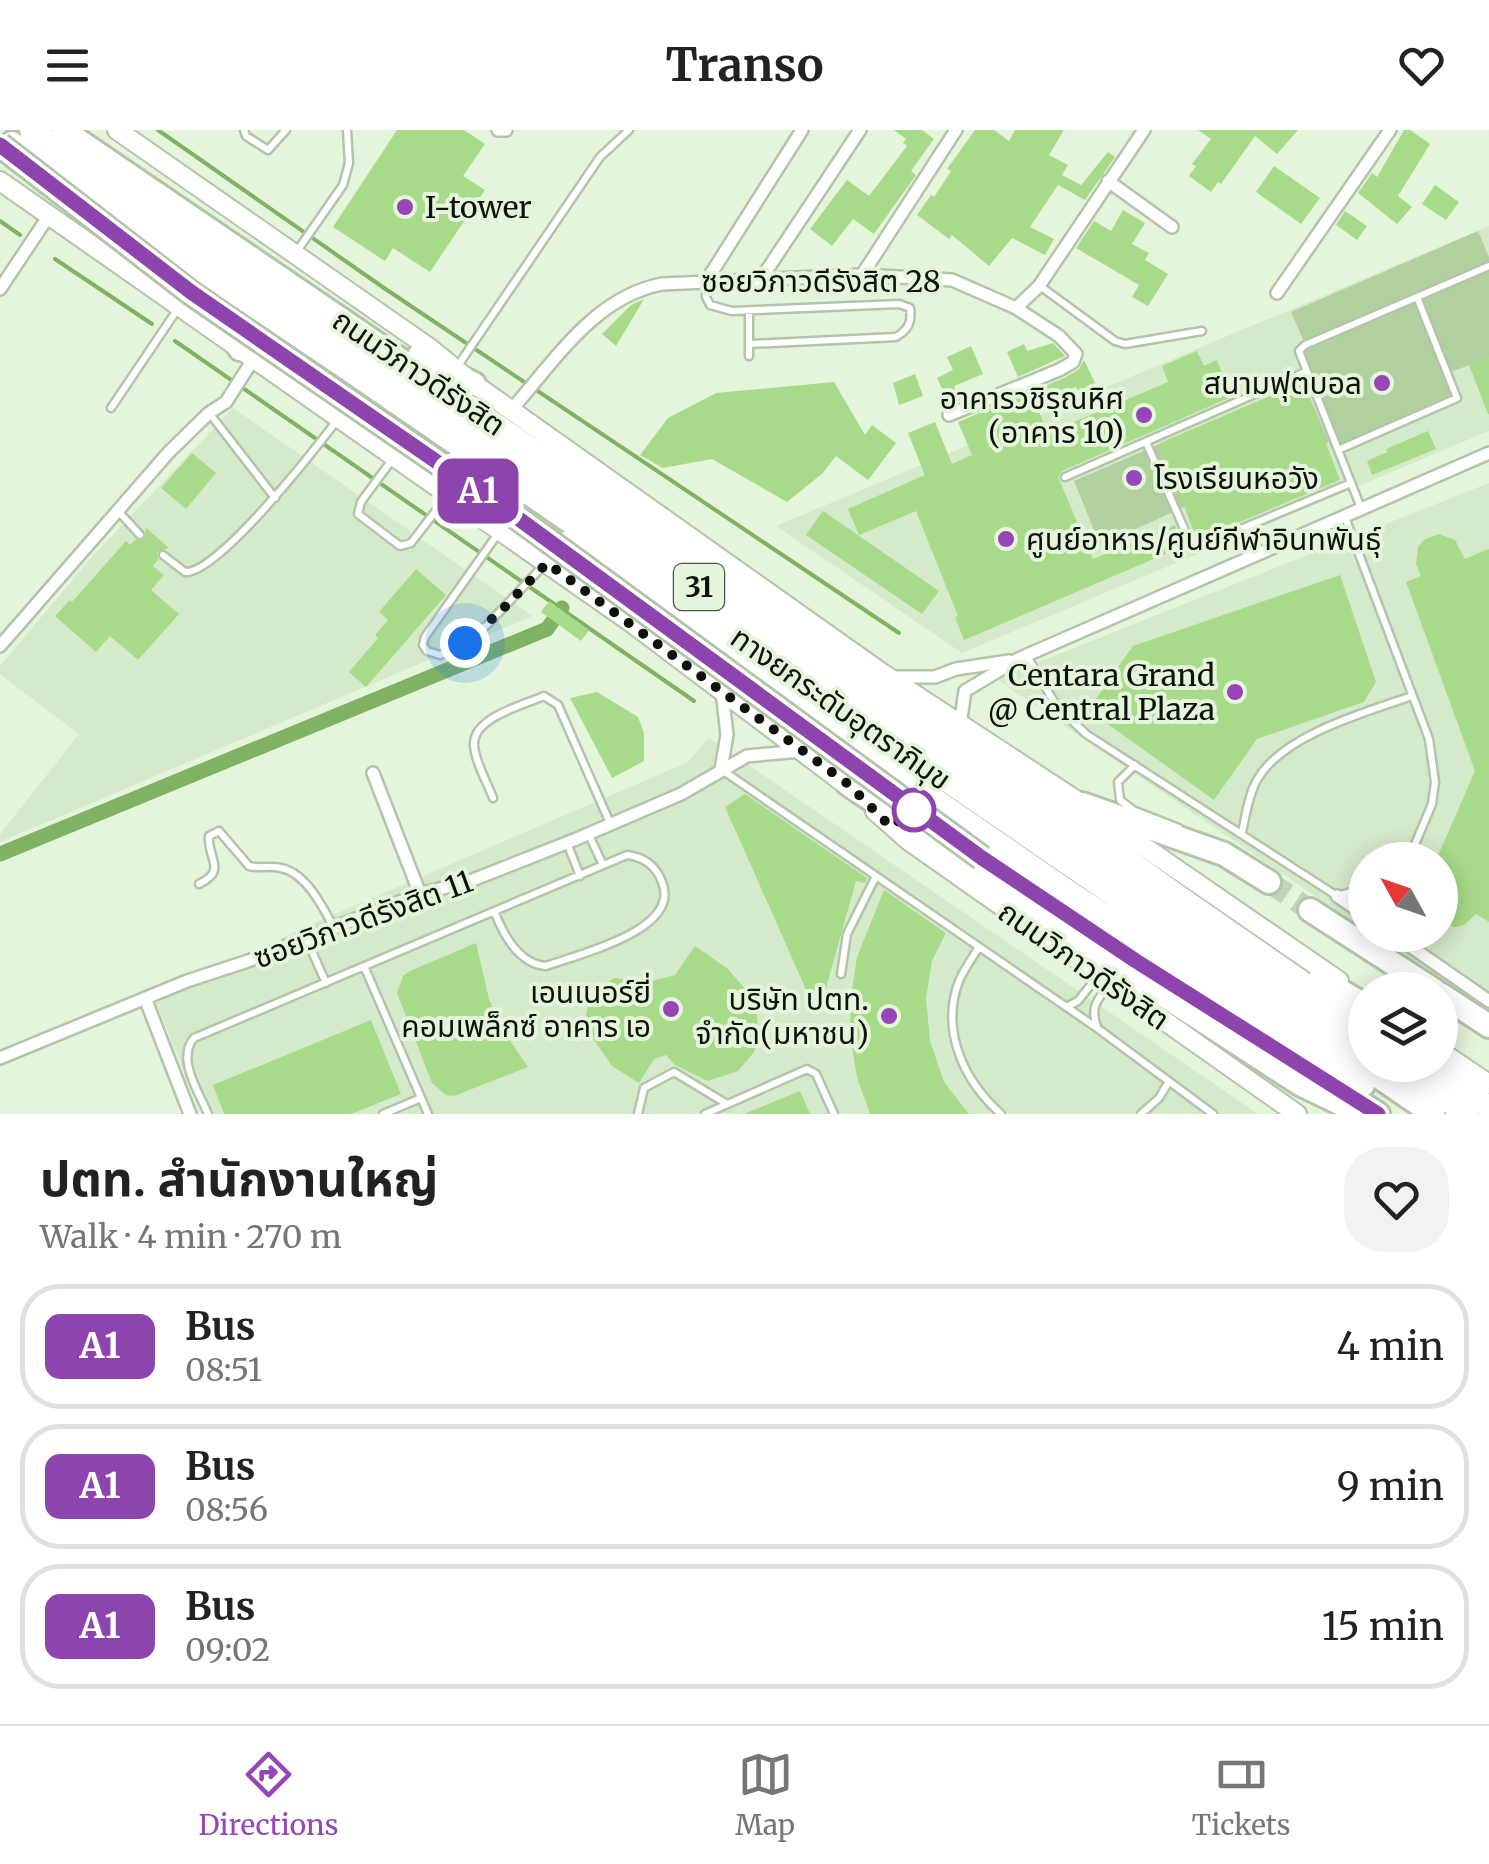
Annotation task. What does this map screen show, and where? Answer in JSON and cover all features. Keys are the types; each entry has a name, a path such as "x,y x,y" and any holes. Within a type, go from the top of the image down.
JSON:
{"highway":[{"name":"ทางยกระดับอุตราภิมุข","path":"31,130 1348,1033"},
{"name":"ถนนวิภาวดีรังสิต","path":"63,130 1018,780 1348,1014"},
{"path":"76,130 294,265 412,352 465,376"},
{"name":"ทางยกระดับอุตราภิมุข","path":"0,135 362,378 1433,1114"},
{"path":"0,144 191,292 508,511 982,858 1378,1114"},
{"name":"ถนนวิภาวดีรังสิต","path":"0,154 671,613 1036,869 1348,1075"},
{"path":"208,295 248,353"},
{"path":"633,624 671,613"},
{"path":"848,784 1300,1084 1362,1114"},
{"path":"1082,804 1224,854 1269,882"},
{"path":"1175,894 1348,992"},
{"path":"1310,910 1406,972"},
{"path":"1458,1006 1489,1026"},
{"path":"1357,1082 1392,1114"},
{"name":"ถนนวิภาวดีรังสิต","path":"1359,1082 1408,1114"},
{"path":"1419,1082 1467,1114"},
{"path":"1452,1082 1489,1107"}],"main road":[{"path":"117,130 294,265"},
{"name":"ถนนวิภาวดีรังสิต","path":"0,180 633,624 848,784 909,841 1297,1114"},
{"name":"ถนนวิภาวดีรังสิต","path":"465,376 882,673 1082,804 1348,990"},
{"path":"1458,1063 1489,1084"}],"street":[{"path":"498,130 506,130"},
{"path":"707,280 802,130"},
{"path":"760,279 860,130"},
{"path":"862,275 956,130"},
{"path":"1016,308 1039,286 1144,130"},
{"path":"1276,293 1390,130"},
{"path":"1108,181 1172,227"},
{"path":"0,290 50,214"},
{"name":"ซอยวิภาวดีรังสิต 28","path":"512,410 586,326 622,296 650,286 707,280 862,275 952,280 1016,308 1076,354 1072,362 949,415"},
{"path":"0,646 169,452 226,402 245,375 248,353"},
{"path":"960,726 965,690 1022,657 1489,453"},
{"path":"882,673 919,679 1022,657"},
{"path":"722,691 727,735 722,770"},
{"name":"ซอยวิภาวดีรังสิต 11","path":"0,1058 145,998 567,843 682,794 759,752 802,751"},
{"path":"373,773 420,894"},
{"path":"1337,896 1348,903"},
{"path":"1419,952 1489,1000"},
{"path":"145,998 190,1114"}],"lane":[{"path":"244,130 246,136 268,150 286,130"},
{"path":"294,265 343,185 349,163 346,130"},
{"path":"465,376 600,157 629,130"},
{"path":"1361,509 1298,355 1301,347 1489,266"},
{"path":"707,280 706,297 710,304 749,312 806,306 908,304 912,320 896,336 750,344"},
{"path":"1039,286 1115,341 1125,344 1202,331"},
{"path":"1338,450 1457,398 1417,297"},
{"path":"111,408 179,306"},
{"path":"749,312 749,356"},
{"path":"1065,477 1305,372"},
{"path":"209,413 275,498"},
{"path":"163,555 185,572 202,568 275,498 339,418"},
{"path":"1146,442 1193,550 1351,483"},
{"path":"394,457 362,502 358,514 400,546 410,543 448,494"},
{"path":"118,511 140,534"},
{"path":"1345,516 1429,739 1435,782 1426,823 1417,842"},
{"path":"500,530 425,637 427,651 440,655 465,643 547,563"},
{"path":"1022,657 1069,719 1337,896 1348,893"},
{"path":"493,798 475,751 476,736 482,726 498,716 544,696 551,698 563,715 611,824"},
{"path":"1242,832 1258,777 1291,746 1316,732 1412,696"},
{"path":"1135,764 1118,782 1120,800 1133,810 1174,824 1192,841"},
{"path":"722,770 1098,1028 1213,1114"},
{"path":"199,884 214,874 216,868 207,841 208,836 219,831 249,866 292,872 320,903 335,929"},
{"path":"589,834 603,865"},
{"path":"567,843 580,876"},
{"path":"208,1114 186,1058 194,1038 627,855 651,865 664,884 666,896 654,920 635,932 546,966 536,966 517,950 496,913"},
{"path":"840,974 855,912 876,876"},
{"path":"306,938 326,983"},
{"path":"979,947 959,980 953,1009 954,1037 962,1069 981,1096 1002,1114"},
{"path":"364,966 428,1114"},
{"path":"1066,1007 1104,980"},
{"path":"1098,1028 1092,1011 1104,980"},
{"path":"705,1114 807,1069 816,1074 834,1114"},
{"path":"638,1114 644,1088 674,1072 727,1104"},
{"path":"1141,1114 1168,1083"},
{"path":"383,1114 420,1098"}],"shaded area":[{"name":"โรงเรียนหอวัง","path":"1489,226 1489,431 962,653 776,526"},
{"path":"1478,231 1489,257 1489,357 1449,373 1457,396 1338,450 1299,351 1305,344 1291,312"},
{"path":"1303,382 1329,442 1100,545 1074,481"},
{"path":"233,408 532,616 0,842 0,834 79,734 0,674 0,666 91,558"},
{"path":"1489,483 1489,1013 1458,992 1458,972 1428,972 1398,952 1458,952 1458,842 1348,842 1348,918 996,679"},
{"path":"709,738 1258,1114 202,1114 156,1003 298,930 688,762"}],"building":[{"path":"397,130 464,130 485,144 463,176 485,190 430,272 393,248 385,261 333,227"},
{"path":"894,130 922,130 934,139 911,171 916,175 874,234 853,219 832,246 810,229 847,180 869,196 907,146 903,143 906,139"},
{"path":"975,130 994,130 1009,141 1015,130 1064,130 1049,155 1068,165 1062,175 1081,185 1108,152 1115,157 1085,200 1058,185 1030,227 1054,239 1045,255 1012,238 989,266 952,235 949,239 917,215 931,195 934,197 951,171 947,169"},
{"path":"1198,130 1298,130 1277,154 1255,136 1211,192 1189,176 1196,166 1192,164 1211,139"},
{"path":"1404,130 1430,144 1398,196 1412,207 1397,224 1358,193 1372,173 1377,177"},
{"path":"1274,166 1320,198 1301,224 1256,192"},
{"path":"1435,185 1459,202 1446,220 1422,204"},
{"path":"1123,210 1145,223 1132,244 1149,253 1145,260 1168,274 1148,306 1132,297 1139,285 1076,248 1094,221 1111,231"},
{"path":"1345,211 1367,226 1357,240 1336,225"},
{"path":"644,299 616,346 602,334 631,305"},
{"path":"1053,343 1065,356 1018,377 1007,352 1024,344 1027,351"},
{"path":"971,346 983,374 954,386 960,400 950,405 937,378 953,370 947,357"},
{"path":"1197,351 1204,366 1217,360 1231,397 1062,471 1058,477 1093,559 1175,525 1184,546 964,640 916,511 859,535 848,509 925,475 908,433 935,422 952,464 972,455 958,422 1064,378 1079,369 1084,360 1095,383 1036,405 1048,433 1168,382 1162,366"},
{"path":"1489,357 1489,414 1488,414 1469,365"},
{"path":"915,374 923,396 899,405 893,383"},
{"path":"834,382 865,435 872,425 896,443 868,480 836,456 823,473 787,502 712,459 663,468 640,455 668,418 716,393"},
{"path":"1303,382 1340,480 1197,540 1160,443"},
{"path":"1428,431 1436,449 1372,475 1367,461"},
{"path":"192,453 216,473 186,509 161,488"},
{"path":"823,511 939,591 922,614 806,535"},
{"path":"146,528 169,548 157,552 158,560 153,566 164,575 151,590 179,614 138,660 110,636 96,652 55,616 126,541 130,545 145,539"},
{"path":"1439,534 1455,540 1465,559 1489,549 1489,922 1476,914 1458,926 1458,842 1444,842 1475,771 1406,582 1421,576 1416,564 1418,547"},
{"path":"416,569 446,595 366,687 349,672 388,620 379,612"},
{"name":"Centara Grand @ Central Plaza","path":"1340,575 1376,682 1364,702 1257,739 1214,800 1088,710 1133,646"},
{"path":"549,601 589,630 581,641 541,612"},
{"path":"597,692 638,717 644,733 644,761 612,778 570,698"},
{"name":"บริษัท ปตท. จำกัด(มหาชน)","path":"745,794 867,878 865,883 856,881 823,999 812,1003 725,807"},
{"name":"บริษัท ปตท. จำกัด(มหาชน)","path":"884,890 946,933 932,961 926,998 930,1041 944,1082 969,1114 870,1114 857,1077 850,1034 851,997 857,957"},
{"path":"476,943 489,999 504,1032 528,1067 454,1096 446,1095 432,1083 397,993 403,976 410,971"},
{"name":"เอนเนอร์ยี่ คอมเพล็กซ์ อาคาร เอ","path":"695,946 728,969 746,990 757,1015 754,1052 738,1071 708,1081 675,1065 666,1055 654,1059 639,1083 612,1066 594,1040 586,1015 591,994 614,978 648,982 675,975"},
{"path":"371,1020 401,1094 351,1114 224,1114 213,1085"},
{"path":"800,1091 810,1114 744,1114"}],"waterway":[{"path":"158,130 384,288 899,633"},
{"path":"0,221 20,235"},
{"path":"55,259 152,324"},
{"path":"175,341 694,701"},
{"path":"0,854 547,629 562,608"}],"tunnel":[{"path":"1269,882 1310,910"}],"bus line":[{"name":"A1","path":"0,145 191,292 508,511 982,858 1378,1114"}],"place":[{"name":"I-tower","path":"405,207"},
{"name":"สนามฟุตบอล","path":"1382,383"},
{"name":"อาคารวชิรุณหิศ (อาคาร 10)","path":"1144,415"},
{"name":"โรงเรียนหอวัง","path":"1134,478"},
{"name":"ศูนย์อาหาร/ศูนย์กีฬาอินทพันธุ์","path":"1006,539"},
{"name":"Centara Grand @ Central Plaza","path":"1235,692"},
{"name":"เอนเนอร์ยี่ คอมเพล็กซ์ อาคาร เอ","path":"671,1009"},
{"name":"บริษัท ปตท. จำกัด(มหาชน)","path":"889,1016"}],"route":[{"path":"465,643 547,563 848,784 891,827 914,810"}]}
